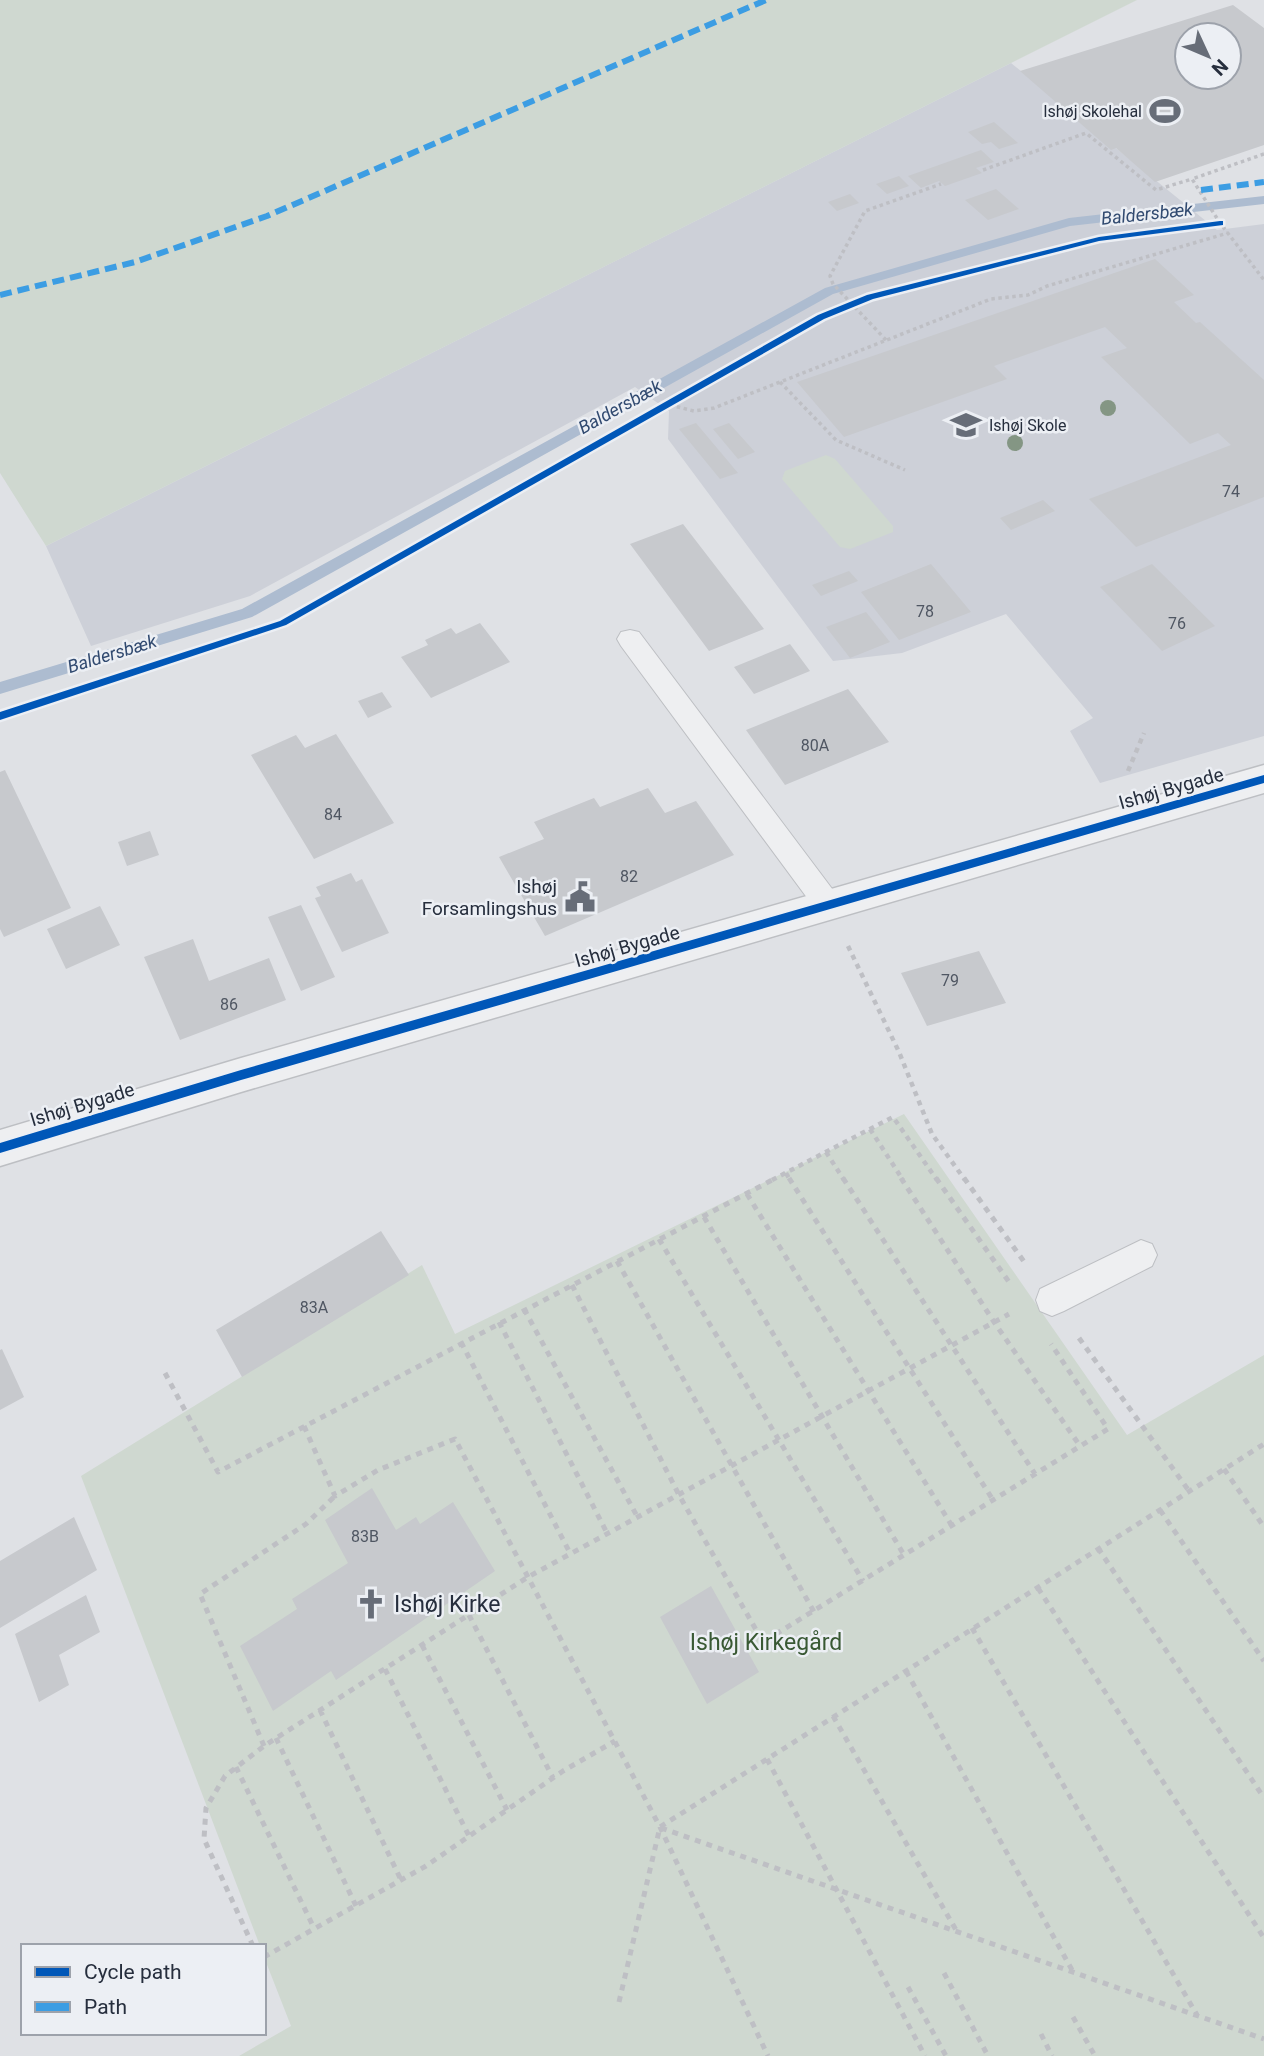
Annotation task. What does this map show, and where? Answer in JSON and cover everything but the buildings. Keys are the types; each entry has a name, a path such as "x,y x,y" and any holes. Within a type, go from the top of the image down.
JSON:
{"street":[{"name":"Ishøj Bygade","path":"0,1148 1264,779"}],"lane":[{"path":"630,639 829,906"},
{"path":"1038,1303 1141,1255"}],"path":[{"path":"983,170 1086,133 1156,190 1264,154"},
{"path":"1192,179 1220,223 1264,280"},
{"path":"886,340 852,305 830,276 865,211 941,184"},
{"path":"670,405 705,411 991,299 1028,295 1047,286 1228,233"},
{"path":"780,382 836,440 905,470"},
{"path":"572,1285 678,1495 763,1642 1108,1429 1038,1303 932,1134 899,1052 829,906"},
{"path":"165,1373 218,1472 893,1117 1189,1491"},
{"path":"870,1129 994,1322 1080,1446"},
{"path":"826,1152 1035,1474"},
{"path":"786,1173 993,1500"},
{"path":"747,1194 952,1526"},
{"path":"704,1217 904,1555"},
{"path":"659,1239 863,1582"},
{"path":"617,1261 814,1612"},
{"path":"252,1944 204,1839 206,1808 225,1776 236,1767 276,1738 528,1577 994,1322 1038,1303"},
{"path":"524,1309 638,1518"},
{"path":"499,1322 608,1535"},
{"path":"461,1342 571,1555"},
{"path":"304,1426 335,1496"},
{"path":"264,1746 200,1594 306,1524 335,1496 378,1470 455,1439 660,1827 768,2056"},
{"path":"619,2002 660,1827 1264,1444"},
{"path":"1224,1469 1264,1527"},
{"path":"1160,1510 1264,1661"},
{"path":"1098,1548 1264,1798"},
{"path":"1038,1588 1264,1938"},
{"path":"469,1615 553,1778"},
{"path":"972,1628 1197,2015"},
{"path":"422,1645 508,1810"},
{"path":"385,1669 469,1836"},
{"path":"906,1671 1072,1971"},
{"path":"320,1710 401,1881"},
{"path":"833,1716 956,1930"},
{"path":"276,1738 356,1906"},
{"path":"266,1956 401,1881 553,1778 615,1741"},
{"path":"767,1759 925,2056"},
{"path":"236,1767 314,1928"},
{"path":"660,1827 1264,2039"},
{"path":"944,1973 988,2056"},
{"path":"908,1987 946,2056"},
{"path":"1073,2017 1095,2056"},
{"path":"1041,2034 1052,2056"}],"shaded area":[{"name":"Ishøj Skole","path":"1011,63 1217,230 1264,224 1264,736 1100,783 1070,731 1093,718 1006,614 902,653 833,661 668,439 669,411 635,387 250,596 91,646 46,546"}],"green space":[{"path":"0,0 1137,0 46,546 0,473"},
{"path":"826,455 835,459 893,526 893,532 850,549 840,547 782,479 785,471"},
{"name":"Ishøj Kirkegård","path":"904,1114 1127,1435 1264,1355 1264,2056 239,2056 291,2026 266,1962 266,1944 259,1944 81,1476 422,1265 455,1334"}],"waterway":[{"name":"Baldersbæk","path":"0,688 247,613 829,291 1069,222 1264,200"}],"marked path":[{"path":"0,295 135,262 267,216 766,0"},
{"path":"1201,190 1264,182"}],"cycle path":[{"path":"0,716 283,623 821,317 870,297 1099,239 1220,223"},
{"path":"0,1148 241,1075 1264,779"}],"place":[{"name":"Ishøj Skolehal","path":"1165,111"},
{"name":"Ishøj Skole","path":"966,425"},
{"name":"Ishøj Forsamlingshus","path":"580,897"},
{"name":"Ishøj Kirke","path":"371,1604"}]}
